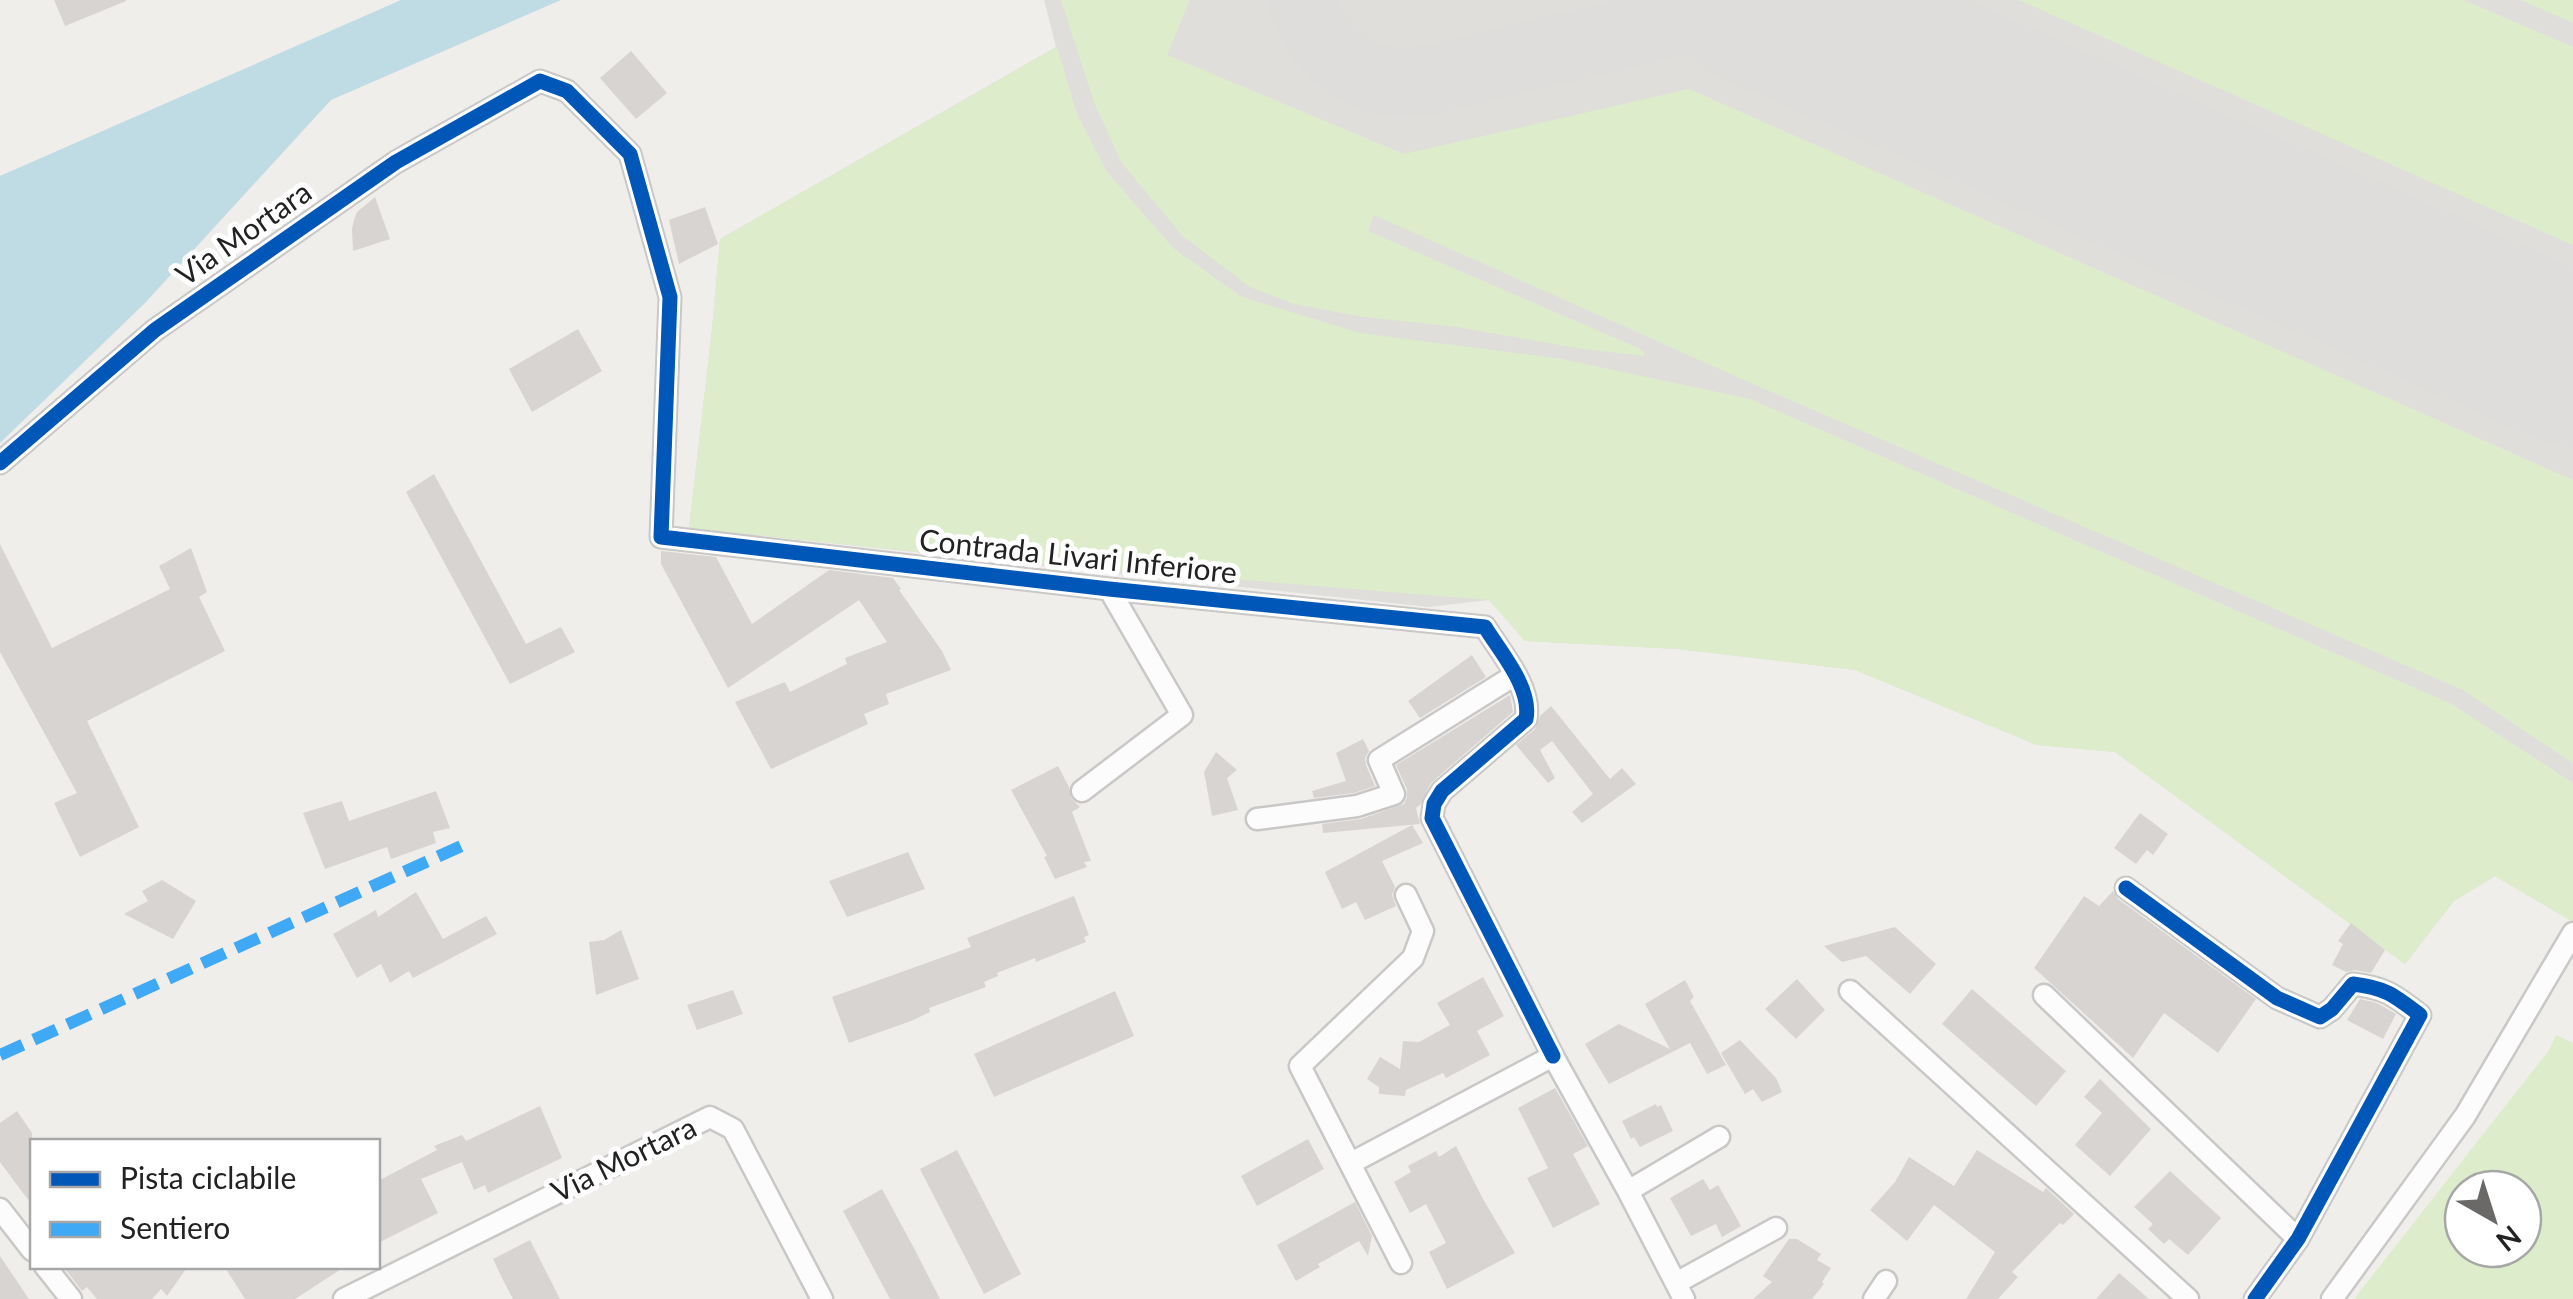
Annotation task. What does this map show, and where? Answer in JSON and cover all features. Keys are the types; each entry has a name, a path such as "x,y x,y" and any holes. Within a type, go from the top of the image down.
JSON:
{"street":[{"name":"Via Mortara","path":"0,463 155,330 396,162 540,81"},
{"name":"Contrada Livari Inferiore","path":"540,81 567,91 630,154 670,298 661,537 1109,590 1485,627 1528,706 1526,719 1442,791 1432,818 1553,1056 1680,1291"},
{"path":"1082,791 1182,715 1109,590"},
{"path":"1258,819 1357,806 1394,794 1379,760 1514,675"},
{"path":"2126,888 2277,998 2320,1017 2353,984 2389,991 2420,1015 2298,1239 2255,1299"},
{"path":"1401,1263 1300,1066 1413,958 1423,931 1406,895"},
{"path":"2332,1299 2465,1116 2573,933"},
{"path":"1850,991 2188,1299"},
{"path":"2044,995 2298,1239"},
{"path":"1351,1164 1553,1056"},
{"name":"Via Mortara","path":"344,1299 710,1118 734,1130 822,1299"},
{"path":"1628,1191 1719,1137"},
{"path":"0,1210 30,1248"},
{"path":"1680,1291 1776,1228"},
{"path":"48,1269 71,1299"}],"shaded area":[{"path":"1044,0 2573,0 2573,922 2495,876 2454,901 2405,964 2115,752 2037,745 1855,670 1678,649 1525,641 1489,600 1429,607 689,528 720,239 1056,47"}],"green space":[{"path":"1061,0 1190,0 1167,55 1404,154 1689,89 2573,480 2573,763 2463,690 1760,387 1374,215 1368,231 1638,348 1644,356 1364,317 1294,304 1250,287 1183,236 1121,162 1094,102"},
{"path":"2019,0 2464,0 2573,47 2573,245"},
{"path":"2521,0 2573,0 2573,23"},
{"path":"1057,47 1077,114 1107,172 1173,248 1242,297 1360,333 1562,359 1750,399 2452,704 2573,783 2573,922 2495,876 2454,901 2405,964 2115,752 2037,745 1855,670 1678,649 1525,641 1489,600 985,559 689,528 720,239"},
{"path":"2556,1035 2573,1043 2573,1299 2354,1299 2443,1185 2443,1269 2543,1269 2543,1169 2456,1169 2549,1050"}],"water":[{"path":"401,0 561,0 331,100 145,303 0,443 0,176"}],"building":[{"path":"54,0 126,0 126,1 65,26"},
{"path":"631,51 667,93 636,119 600,78"},
{"path":"375,197 390,239 353,251 352,229 357,212"},
{"path":"705,207 718,244 679,264 669,220"},
{"path":"578,329 602,371 532,412 509,369"},
{"path":"434,474 526,644 561,627 575,652 510,684 406,492"},
{"path":"0,544 52,648 170,589 159,566 191,548 207,592 199,597 225,651 87,721 139,827 80,857 54,803 77,793 0,652"},
{"path":"661,551 716,557 752,624 829,570 893,578 951,670 886,694 889,704 864,714 868,724 771,769 735,702 785,682 790,692 847,664 845,658 887,642 859,600 728,688 661,564"},
{"path":"1472,655 1486,677 1420,718 1408,701"},
{"path":"1510,695 1513,712 1431,783 1416,808 1420,824 1323,833 1322,824 1361,819 1404,804 1407,789 1396,765"},
{"path":"1551,706 1610,779 1622,768 1636,784 1582,823 1572,812 1593,794 1552,741 1540,750 1555,778 1548,783 1516,745 1535,729 1540,716"},
{"path":"1363,739 1369,751 1366,765 1375,786 1314,798 1312,791 1346,781 1336,753"},
{"path":"1216,752 1237,770 1227,778 1238,810 1212,816 1204,772"},
{"path":"1058,766 1071,798 1080,807 1072,812 1091,861 1084,862 1087,867 1055,879 1044,857 1047,856 1011,790"},
{"path":"436,791 450,828 433,832 436,843 391,859 387,847 325,869 303,813 342,801 349,821"},
{"path":"2140,813 2168,834 2153,855 2147,850 2136,864 2114,848"},
{"path":"1412,825 1423,843 1382,861 1395,887 1392,895 1396,906 1365,920 1356,902 1342,909 1325,872"},
{"path":"908,852 925,889 847,917 829,881"},
{"path":"162,880 196,901 173,939 124,914 148,901 142,891"},
{"path":"2113,891 2118,899 2256,999 2218,1053 2164,1013 2133,1058 2034,968 2084,896 2099,906"},
{"path":"416,892 443,939 486,916 497,934 413,978 409,971 390,983 381,964 357,978 333,934 376,910 378,917"},
{"path":"1074,896 1089,935 1084,937 1086,942 997,973 998,976 984,982 986,987 929,1008 930,1012 911,1021 849,1043 832,997 971,947 967,938"},
{"path":"2351,923 2385,950 2371,973 2346,972 2332,965 2343,944 2338,941"},
{"path":"1895,927 1936,964 1910,994 1866,956 1842,962 1824,946"},
{"path":"621,930 639,979 596,995 589,942 604,940"},
{"path":"1483,977 1504,1016 1477,1031 1490,1055 1446,1078 1443,1073 1406,1090 1405,1096 1379,1094 1379,1087 1367,1079 1380,1057 1400,1069 1403,1041 1419,1042 1450,1025 1437,1003"},
{"path":"1797,979 1825,1010 1796,1039 1765,1009"},
{"path":"1685,980 1694,997 1690,1001 1726,1065 1707,1074 1690,1043 1609,1084 1585,1044 1619,1024 1670,1049 1645,1004"},
{"path":"1972,989 2066,1071 2036,1106 1942,1024"},
{"path":"733,990 743,1014 697,1030 687,1005"},
{"path":"1115,991 1134,1036 994,1097 974,1054"},
{"path":"2360,999 2396,1014 2383,1039 2347,1020"},
{"path":"1740,1040 1776,1078 1782,1092 1762,1102 1753,1089 1745,1094 1721,1053"},
{"path":"2100,1079 2151,1129 2110,1176 2075,1145 2102,1113 2084,1097"},
{"path":"1555,1088 1588,1146 1573,1154 1600,1204 1553,1228 1527,1178 1548,1168 1518,1108"},
{"path":"1661,1105 1673,1131 1640,1147 1622,1121"},
{"path":"540,1106 562,1158 488,1193 485,1185 474,1190 462,1162 421,1179 438,1213 380,1242 380,1180 437,1150 434,1146 462,1135 466,1141"},
{"path":"17,1111 32,1133 30,1202 0,1162 0,1123"},
{"path":"1308,1139 1324,1169 1257,1206 1241,1176"},
{"path":"1456,1146 1515,1253 1447,1289 1429,1252 1446,1243 1426,1204 1410,1213 1394,1182 1411,1172 1408,1166 1436,1151 1439,1157"},
{"path":"957,1150 1021,1274 984,1294 920,1169"},
{"path":"1977,1150 2043,1192 2046,1188 2074,1214 2012,1272 2018,1277 1998,1299 1966,1299 1995,1252 1934,1205 1907,1241 1870,1210 1895,1182 1909,1157 1954,1186"},
{"path":"2170,1171 2221,1218 2188,1255 2169,1239 2164,1244 2148,1229 2153,1224 2134,1207"},
{"path":"1703,1179 1710,1190 1718,1185 1741,1226 1722,1237 1716,1224 1691,1236 1670,1198"},
{"path":"882,1189 940,1299 890,1299 843,1211"},
{"path":"1355,1202 1372,1236 1368,1256 1359,1241 1296,1281 1277,1245"},
{"path":"1789,1239 1797,1239 1821,1254 1817,1260 1831,1268 1824,1284 1812,1299 1753,1299 1772,1282 1763,1276"},
{"path":"530,1240 560,1299 513,1299 502,1278 493,1259"},
{"path":"0,1256 29,1299 0,1299"},
{"path":"65,1269 186,1269 167,1296 161,1289 152,1299 97,1299 87,1287 82,1291"},
{"path":"226,1269 341,1269 295,1299 245,1299"},
{"path":"2119,1273 2149,1299 2096,1299"}],"taxiway":[{"path":"1302,0 1316,31 1338,57 1367,75 1400,83 1424,81 1708,14 1757,11 1803,20"}],"runway":[{"path":"1757,0 2573,361"}],"marked path":[{"path":"0,1055 468,843"}],"cycle path":[{"path":"0,463 155,330 396,162 540,81 567,91 630,154 670,297 661,537 1109,589 1485,627 1520,683 1526,719 1442,791 1432,818 1553,1056"},
{"path":"2126,888 2277,998 2320,1017 2353,984 2389,994 2420,1015 2298,1239 2255,1299"}]}
